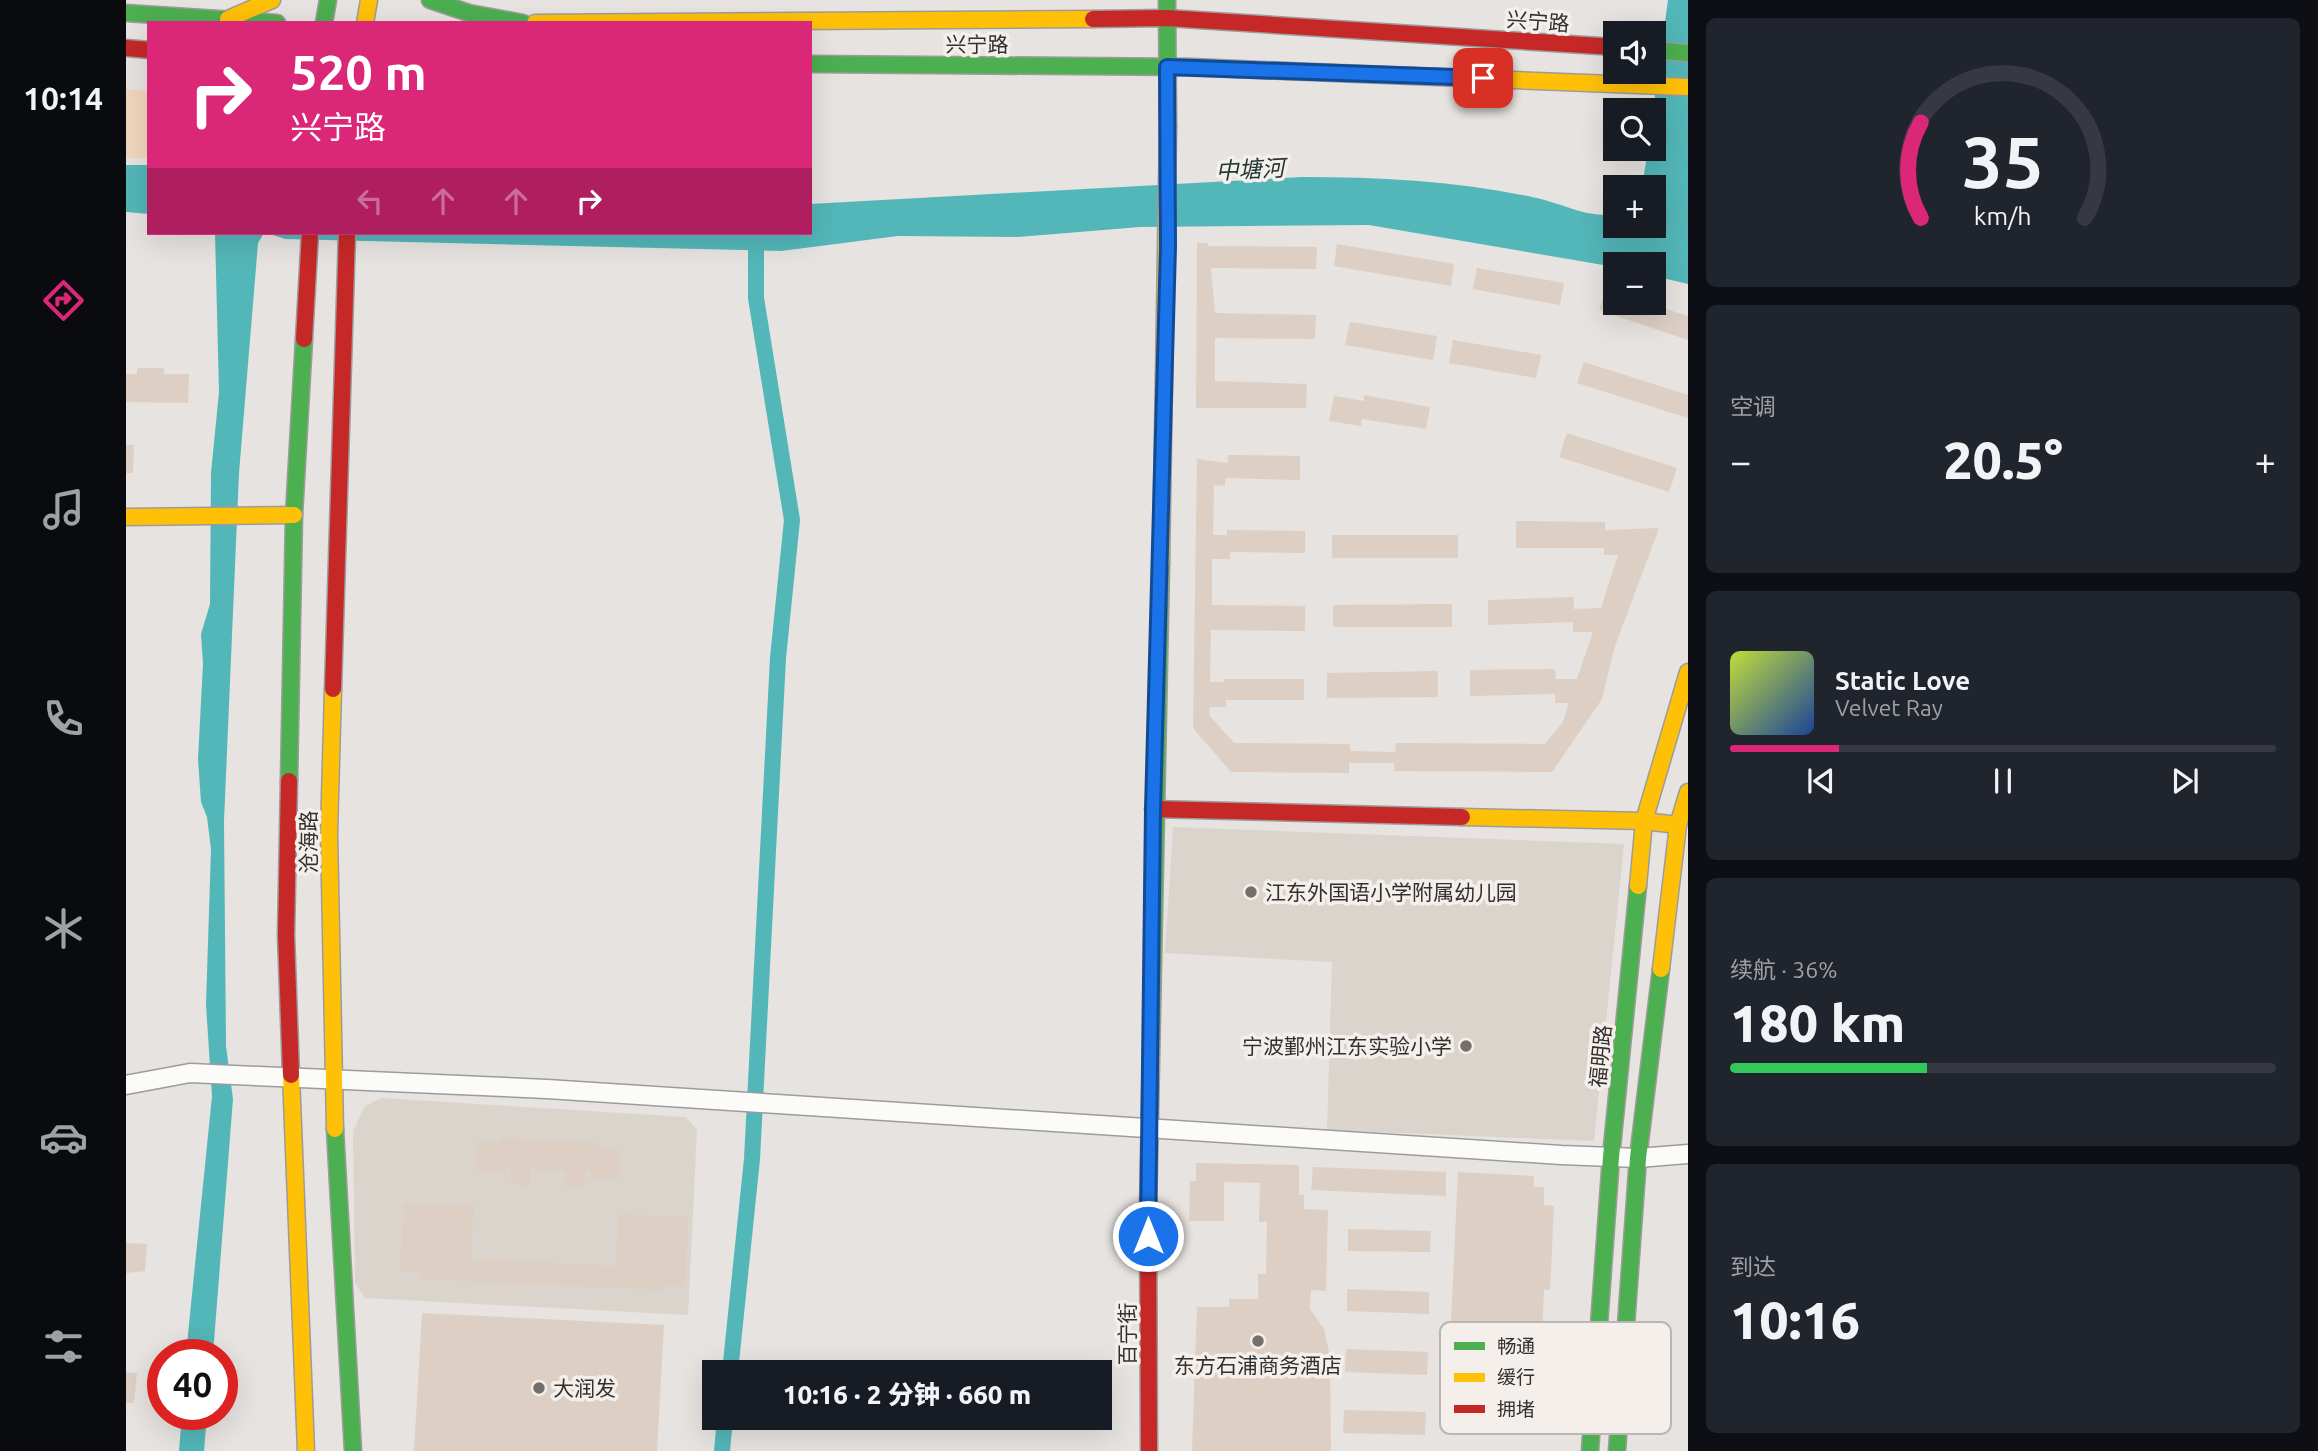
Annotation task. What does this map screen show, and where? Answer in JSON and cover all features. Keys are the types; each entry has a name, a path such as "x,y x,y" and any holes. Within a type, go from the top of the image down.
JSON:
{"main road":[{"path":"228,19 272,0"},
{"path":"324,21 328,0"},
{"path":"365,21 369,0"},
{"path":"430,0 468,13 512,21"},
{"name":"百宁街","path":"1149,1451 1148,1128 1153,809 1168,246 1167,0"},
{"path":"126,13 252,21"},
{"name":"兴宁路","path":"788,21 1167,18 1603,46"},
{"path":"126,48 147,50"},
{"path":"1666,51 1688,53"},
{"name":"兴宁路","path":"812,64 1167,67 1688,87"},
{"name":"沧海路","path":"306,1451 286,935 295,515 310,235"},
{"name":"沧海路","path":"347,235 329,833 332,1081 353,1451"},
{"path":"126,517 295,515"},
{"name":"福明路","path":"1599,1322 1611,1157 1644,821 1688,672"},
{"path":"1626,1322 1638,1157 1678,825 1688,792"},
{"path":"1153,809 1644,821 1678,825"}],"street":[{"path":"126,1085 203,1074 547,1089 1611,1157 1688,1154"}],"shaded area":[{"path":"126,89 147,91 147,158 126,158"},
{"name":"宁波鄞州江东实验小学","path":"1173,827 1624,844 1594,1141 1327,1130 1332,962 1165,953"},
{"path":"381,1098 686,1117 697,1130 688,1315 365,1298 355,1283 353,1131 365,1106"}],"water":[{"path":"1668,0 1688,0 1688,284 1666,279 1666,252 1603,252 1603,265 1369,225 1140,227 1018,237 898,236 781,251 285,239 273,235 812,235 812,204 1302,177 1389,179 1475,187 1542,199 1603,215 1603,238 1666,238 1666,175 1644,175 1646,161 1666,161 1666,98 1655,98 1657,84 1666,84 1665,21"},
{"path":"126,165 147,165 147,214 126,212"},
{"path":"215,235 263,235 258,243 239,473 224,821 226,1046 233,1099 214,1339 188,1339 212,1096 206,1005 211,849 207,817 201,802 198,759 203,664 201,634 210,604 211,473 219,392"},
{"path":"181,1430 206,1430 204,1451 179,1451"}],"building":[{"path":"1197,243 1207,243 1208,246 1317,247 1316,269 1211,268 1215,313 1316,315 1315,339 1215,338 1215,381 1307,384 1306,408 1196,408"},
{"path":"1337,244 1454,264 1451,286 1334,266"},
{"path":"1477,268 1564,283 1560,305 1473,289"},
{"path":"1666,309 1688,316 1688,340 1614,315 1666,315"},
{"path":"1350,322 1437,336 1433,360 1345,345"},
{"path":"1453,340 1541,355 1536,378 1449,363"},
{"path":"1584,362 1688,395 1688,418 1577,383"},
{"path":"137,368 164,368 164,374 189,374 188,403 126,402 126,374 137,374"},
{"path":"1364,395 1430,407 1426,429 1362,419 1361,426 1329,421 1334,396 1364,401"},
{"path":"1567,433 1677,468 1669,492 1559,457"},
{"path":"126,445 134,445 133,473 126,473"},
{"path":"1228,455 1300,456 1300,480 1225,478 1225,486 1214,485 1213,535 1227,535 1227,530 1305,531 1305,553 1230,552 1230,559 1212,559 1212,605 1305,606 1305,631 1211,630 1210,682 1224,682 1224,679 1304,679 1304,700 1226,700 1226,707 1210,707 1209,715 1234,743 1350,744 1350,751 1395,752 1396,743 1545,744 1563,722 1569,703 1555,703 1555,694 1470,696 1470,670 1555,669 1556,679 1577,679 1593,632 1573,632 1573,622 1488,625 1488,600 1574,597 1574,609 1601,608 1618,555 1604,555 1604,548 1516,548 1516,521 1605,522 1605,530 1659,528 1614,649 1602,699 1552,772 1394,771 1394,763 1349,763 1349,773 1231,772 1193,728 1197,459 1228,463"},
{"path":"1332,535 1458,535 1458,558 1332,558"},
{"path":"1452,604 1452,627 1333,627 1333,605"},
{"path":"1438,671 1438,697 1327,698 1327,673"},
{"path":"501,1138 598,1143 598,1149 621,1150 620,1179 590,1178 590,1172 585,1171 584,1187 565,1186 566,1171 530,1169 529,1186 511,1184 511,1168 506,1168 505,1173 476,1171 477,1142 501,1143"},
{"path":"1196,1163 1299,1165 1299,1195 1304,1195 1304,1209 1328,1210 1326,1291 1311,1290 1310,1309 1324,1329 1330,1357 1331,1451 1192,1451 1197,1307 1229,1307 1229,1299 1258,1299 1258,1274 1266,1274 1267,1222 1259,1222 1260,1183 1224,1182 1224,1221 1189,1221 1190,1181 1196,1181"},
{"path":"1313,1167 1446,1172 1446,1196 1311,1190"},
{"path":"1458,1172 1534,1176 1534,1187 1544,1187 1544,1205 1554,1206 1550,1290 1544,1289 1543,1322 1451,1322"},
{"path":"404,1203 474,1205 471,1259 616,1266 619,1214 688,1217 685,1286 665,1285 664,1290 420,1279 421,1272 400,1272"},
{"path":"1348,1229 1431,1231 1430,1252 1348,1251"},
{"path":"126,1243 147,1244 145,1271 126,1273"},
{"path":"1347,1289 1429,1292 1429,1314 1347,1311"},
{"name":"大润发","path":"422,1313 664,1325 657,1451 414,1451"},
{"path":"1346,1349 1428,1352 1427,1375 1345,1372"},
{"path":"126,1372 137,1373 134,1403 126,1403"},
{"path":"1344,1410 1426,1412 1425,1435 1343,1433"}],"waterway":[{"path":"731,1360 752,1159 778,658 792,520 756,298 756,235"},
{"path":"722,1451 724,1430"}],"traffic: fast":[{"path":"324,21 328,0"},
{"path":"430,0 469,13 512,21"},
{"path":"1167,0 1168,127"},
{"path":"126,13 247,21"},
{"path":"1666,51 1688,53"},
{"path":"812,64 1192,67 1286,71"},
{"path":"289,781 294,515 304,339"},
{"path":"1148,1210 1161,563"},
{"path":"1599,1322 1611,1157 1638,886"},
{"path":"1626,1322 1638,1158 1661,969"},
{"path":"335,1129 353,1451"},
{"path":"1590,1451 1591,1434"},
{"path":"1617,1451 1618,1434"}],"traffic: slow":[{"path":"228,19 272,0"},
{"path":"365,21 369,0"},
{"path":"812,21 1093,19"},
{"path":"1286,71 1688,87"},
{"path":"1161,563 1168,127"},
{"path":"126,517 294,515"},
{"path":"1638,886 1644,821 1688,672"},
{"path":"333,689 329,833 335,1129"},
{"path":"1661,969 1678,825 1688,792"},
{"path":"1462,817 1644,821 1678,825"},
{"path":"291,1075 306,1451"}],"traffic: jam":[{"path":"1093,19 1167,18 1603,46"},
{"path":"126,48 147,50"},
{"path":"304,339 310,235"},
{"path":"333,689 347,235"},
{"path":"289,781 286,935 291,1075"},
{"path":"1153,809 1462,817"},
{"path":"1148,1210 1149,1451"}],"place":[{"name":"江东外国语小学附属幼儿园","path":"1251,892"},
{"name":"宁波鄞州江东实验小学","path":"1466,1046"},
{"name":"东方石浦商务酒店","path":"1258,1341"},
{"name":"大润发","path":"539,1388"}],"route":[{"path":"1148,1236 1153,809 1168,246 1167,67 1483,78"}],"water label":[{"name":"中塘河","path":"1250,169"}]}
